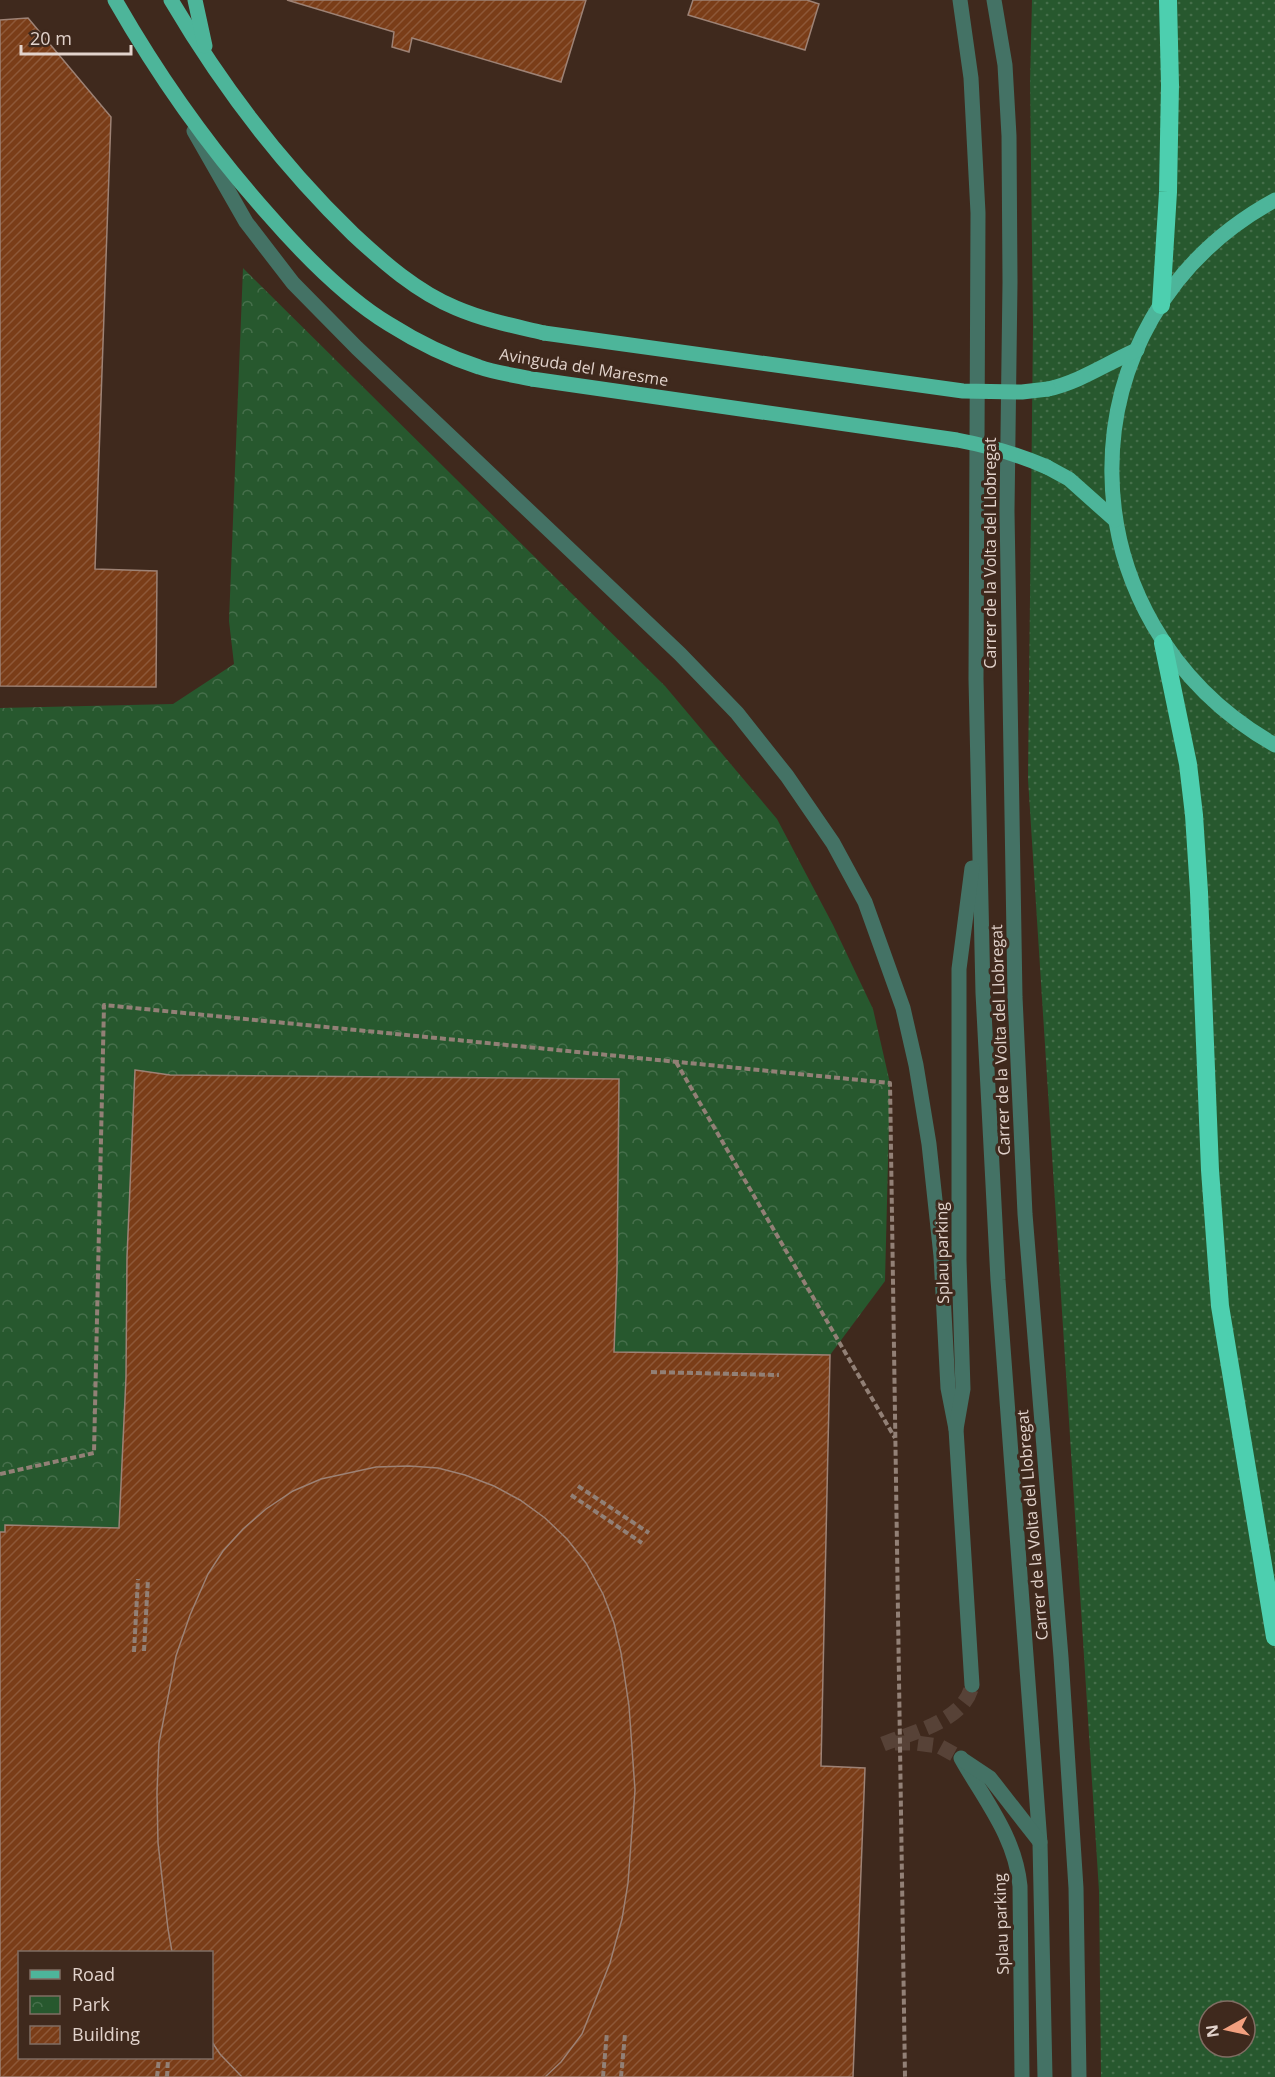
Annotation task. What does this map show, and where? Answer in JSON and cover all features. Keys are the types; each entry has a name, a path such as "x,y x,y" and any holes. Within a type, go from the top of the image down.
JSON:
{"highway":[{"path":"1161,305 1168,192 1170,85 1168,0"},
{"path":"1170,85 1182,0"},
{"path":"1163,643 1188,764 1194,815 1210,1170 1220,1306 1275,1637"}],"main road":[{"name":"Avinguda del Maresme","path":"115,0 178,102 235,177 296,247 340,287 387,323 440,352 479,368 532,379 987,445 1017,454 1068,479 1115,520"},
{"name":"Avinguda del Maresme","path":"171,0 207,58 276,151 326,207 373,253 410,281 454,308 491,321 544,333 963,391 1023,392 1048,389 1069,384 1137,350"},
{"path":"195,0 207,58"},
{"path":"1275,200 1236,225 1215,242 1183,275 1161,305 1137,350 1125,383 1114,439 1112,485 1115,520 1132,584 1163,643 1179,666 1220,708 1251,732 1275,745"}],"street":[{"name":"Carrer de la Volta del Llobregat","path":"960,0 971,78 978,213 975,536 978,821 983,993 998,1280 1040,1843 1045,2077"},
{"name":"Carrer de la Volta del Llobregat","path":"994,0 1005,65 1009,136 1007,511 1015,997 1024,1214 1061,1657 1076,1888 1079,2077"},
{"path":"178,102 246,222 293,283 357,348 680,654 736,713 787,776 833,843 865,902 903,1008 916,1065 929,1144 941,1256 948,1389 956,1429"},
{"name":"Splau parking","path":"972,1685 956,1429 963,1389 959,1249 959,969 978,821"},
{"name":"Splau parking","path":"1022,2077 1018,1866 1011,1842 961,1758 990,1778 1040,1843"}],"path":[{"path":"0,1474 94,1453 104,1005 890,1083 905,2077"},
{"path":"676,1062 895,1439"},
{"path":"651,1372 779,1375"},
{"path":"578,1486 649,1533"},
{"path":"571,1495 642,1543"},
{"path":"134,1652 138,1579"},
{"path":"144,1651 148,1579"},
{"path":"603,2077 607,2032"},
{"path":"621,2077 625,2034"},
{"path":"157,2077 159,2059"},
{"path":"167,2077 168,2059"}],"green space":[{"path":"1032,0 1275,0 1275,2077 1101,2077 1099,1891 1028,779 1033,327 1030,82"},
{"path":"243,268 665,686 777,819 833,925 873,1009 890,1083 885,1281 830,1355 614,1352 619,1079 170,1075 135,1070 119,1528 5,1525 5,1532 0,1532 0,708 173,704 234,664 229,621"}],"building":[{"path":"287,0 586,0 561,82 412,38 409,52 392,47 394,32"},
{"path":"693,0 807,0 819,4 805,50 688,15"},
{"path":"28,18 111,117 95,569 157,571 156,687 0,686 0,20"},
{"path":"135,1070 170,1075 619,1079 614,1352 830,1355 821,1766 865,1768 853,2077 0,2077 0,1532 5,1532 5,1525 119,1528 126,1377 127,1257"},
{"path":"376,1467 438,1468 494,1486 520,1500 545,1518 567,1539 586,1563 603,1594 614,1623 629,1706 635,1790 628,1883 622,1919 610,1963 582,2034 561,2062 545,2077 242,2077 213,2044 213,1951 172,1951 158,1843 159,1743 176,1656 190,1615 208,1574 223,1551 266,1509 293,1491 321,1479"}],"tunnel":[{"path":"883,1744 922,1730 949,1716 959,1708 972,1685"},
{"path":"895,1743 939,1746 961,1758"}]}
